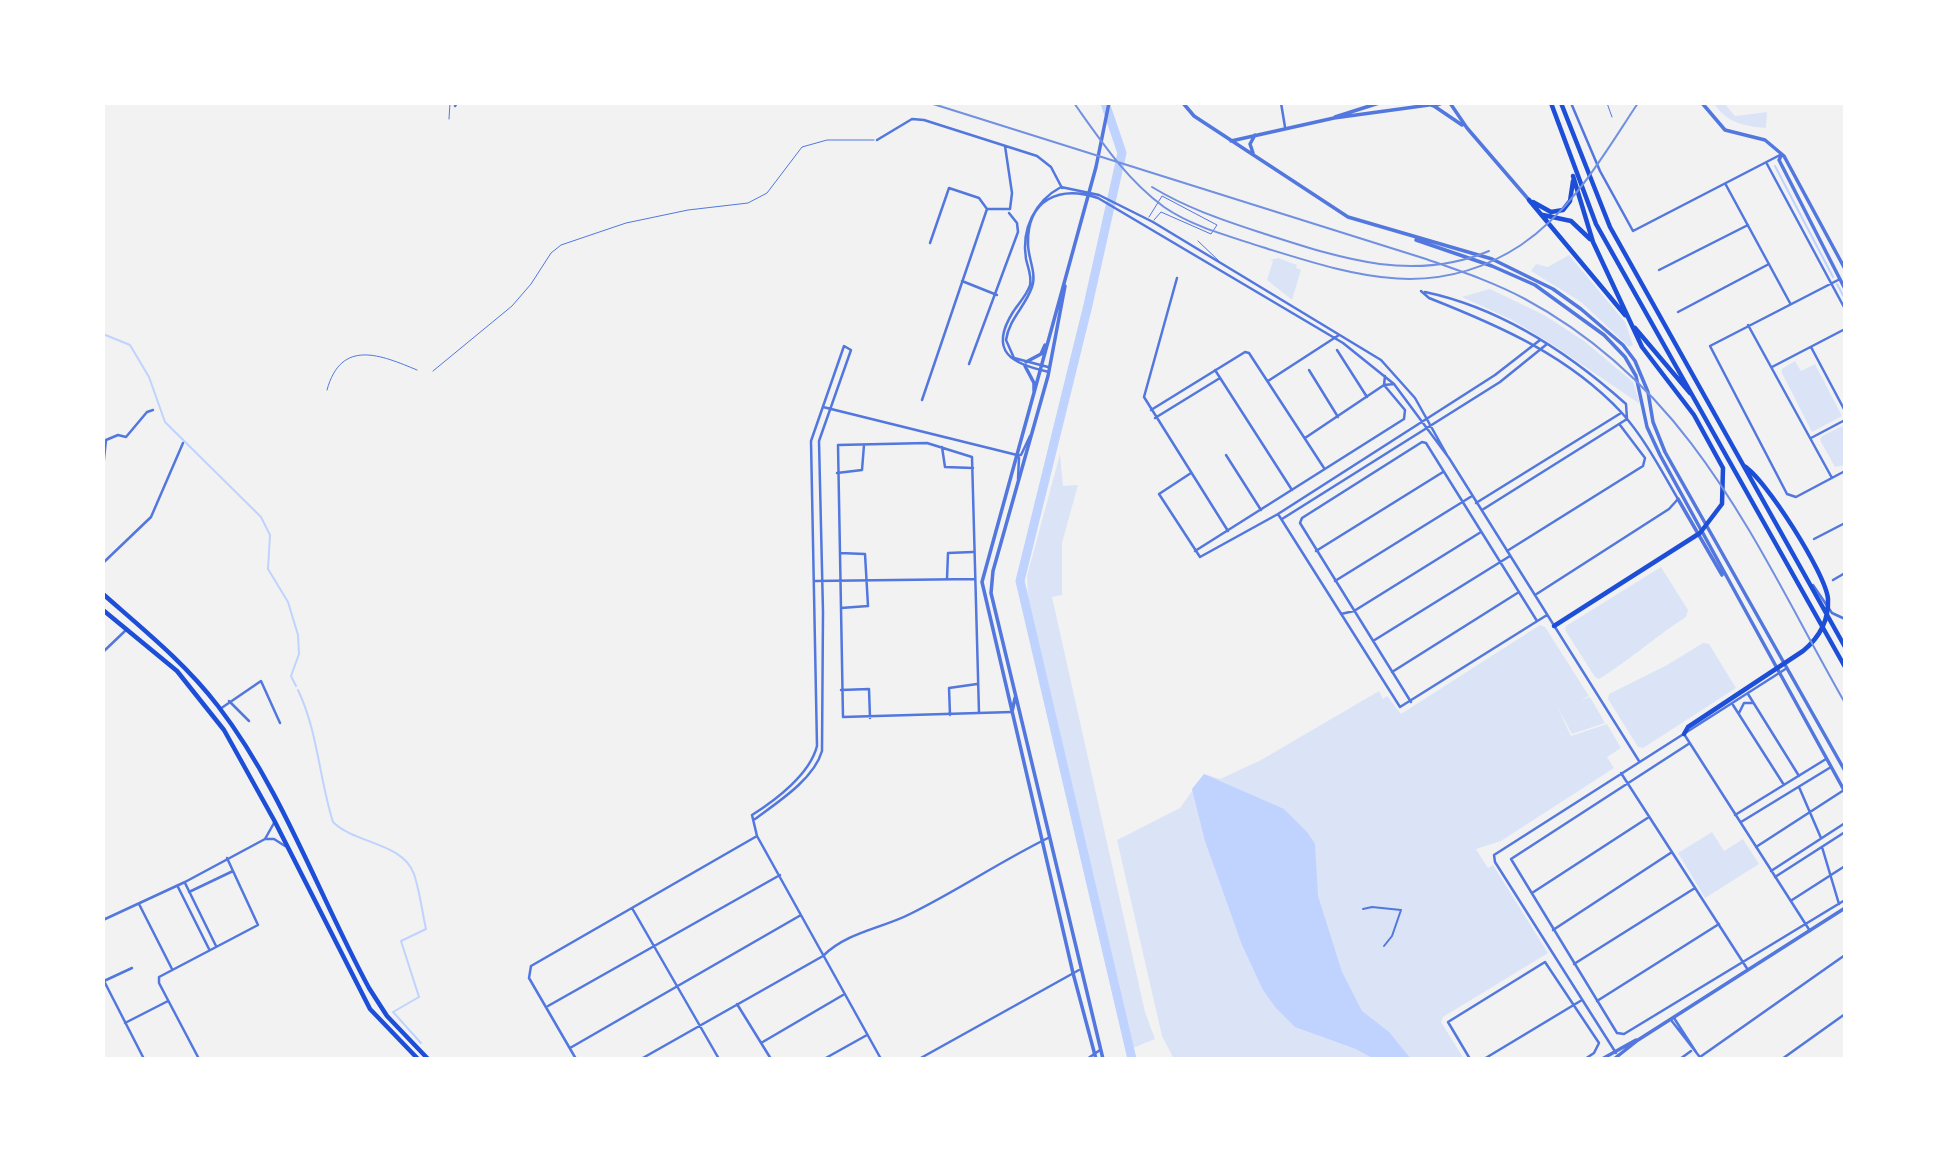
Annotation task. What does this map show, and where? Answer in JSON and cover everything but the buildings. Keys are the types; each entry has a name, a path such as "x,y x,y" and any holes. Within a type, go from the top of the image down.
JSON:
{"main road":[{"path":"1551,103 1570,159 1597,224 1845,667"},
{"path":"1561,103 1610,227 1845,647"},
{"path":"1554,626 1705,529 1722,505 1725,478 1720,459 1694,415 1642,347 1593,242 1570,159"},
{"path":"1529,200 1544,210 1563,210 1570,201 1574,178"},
{"path":"1529,200 1698,402"},
{"path":"1537,211 1577,225 1593,242"},
{"path":"1684,734 1688,727 1803,651 1818,636 1826,621 1826,587 1776,502 1756,474 1743,465"},
{"path":"103,594 181,662 231,724 255,760 374,996 387,1016 428,1059"},
{"path":"103,610 177,671 216,718 274,820 374,1015 418,1059"},
{"path":"213,700 220,712 216,718"},
{"path":"216,718 231,724"},
{"path":"372,1008 374,996"},
{"path":"372,1008 387,1016"}],"street":[{"path":"1026,364 1041,354 1050,329 1096,167 1109,103"},
{"path":"1183,103 1195,116 1231,141 1348,217 1492,266 1549,295 1588,321 1625,357 1642,393 1652,439 1844,791 1756,846"},
{"path":"1281,103 1285,127"},
{"path":"1334,118 1345,112 1379,103"},
{"path":"1231,141 1256,133 1334,118 1442,103"},
{"path":"1452,103 1455,113 1466,128 1529,200"},
{"path":"1571,103 1600,170 1633,231 1780,155"},
{"path":"1702,103 1717,125 1725,130 1770,142 1780,155 1784,156 1845,269"},
{"path":"1430,105 1466,128"},
{"path":"877,140 917,118 1043,160 1062,189"},
{"path":"1255,156 1250,144 1256,133"},
{"path":"987,209 1010,209 1012,193 1005,146"},
{"path":"1780,155 1779,160 1845,289"},
{"path":"1766,163 1845,309"},
{"path":"1726,185 1790,303"},
{"path":"930,243 949,188 979,198 987,209"},
{"path":"1049,369 1026,364 1007,355 1003,336 1007,321 1030,284 1025,247 1030,221 1041,202 1062,189 1098,196 1148,219 1340,334 1390,368 1426,417 1476,503 1639,761"},
{"path":"1098,196 1334,337 1394,384 1447,455"},
{"path":"922,400 987,209"},
{"path":"969,364 997,295 1019,228 1009,214"},
{"path":"1148,219 1148,227"},
{"path":"1148,227 1153,222"},
{"path":"1659,270 1748,225"},
{"path":"1411,237 1492,259 1553,289 1595,319 1635,361 1648,392 1658,437 1845,771"},
{"path":"1678,312 1769,264"},
{"path":"1066,274 1049,369 990,587 1100,1050 1099,1058"},
{"path":"1177,278 1144,397 1228,531"},
{"path":"1840,279 1748,325 1713,344 1711,349 1791,497 1845,471"},
{"path":"962,281 997,295"},
{"path":"1627,419 1626,404 1595,376 1547,344 1510,322 1448,298 1421,291 1445,304 1510,330 1534,344 1590,383 1621,412 1649,449 1733,591"},
{"path":"1445,304 1448,298"},
{"path":"1748,325 1832,478"},
{"path":"1050,329 1030,413 982,582 1073,974 1099,1058"},
{"path":"1772,367 1845,329"},
{"path":"1268,381 1340,334"},
{"path":"1191,473 1159,494 1201,557 1278,514 1495,375 1540,340"},
{"path":"1281,520 1500,382 1547,344"},
{"path":"844,346 851,350 819,449 822,581 820,756 801,782 754,817 797,778 815,755 815,581 811,441 844,346"},
{"path":"1811,347 1845,411"},
{"path":"1337,350 1367,397"},
{"path":"1151,410 1244,352 1253,356 1324,470"},
{"path":"1026,364 1035,387 1030,413"},
{"path":"1215,370 1292,490"},
{"path":"1309,370 1338,417"},
{"path":"1195,551 1404,419 1405,410 1384,385 1385,376"},
{"path":"1155,418 1220,377"},
{"path":"1305,438 1384,385 1394,384"},
{"path":"822,407 1017,455 1021,454 1032,431"},
{"path":"103,468 106,440 118,435 125,437 147,412 153,410"},
{"path":"1476,503 1621,412"},
{"path":"1481,510 1627,419"},
{"path":"1810,438 1845,420"},
{"path":"1507,551 1643,466 1645,458 1620,425"},
{"path":"1411,702 1300,525 1302,518 1422,442 1426,443 1537,621"},
{"path":"103,563 148,521 184,443"},
{"path":"979,713 972,457 927,443 838,445 841,690 844,717 870,718 1012,712 1016,707 1013,683"},
{"path":"837,473 862,470 864,445"},
{"path":"942,447 945,467 973,468"},
{"path":"1017,455 1018,485"},
{"path":"1226,455 1261,510"},
{"path":"1549,458 1554,466"},
{"path":"1316,551 1443,472"},
{"path":"1335,581 1472,496"},
{"path":"1535,595 1669,509 1678,499"},
{"path":"1278,514 1398,706 1411,702 1547,615"},
{"path":"1814,539 1845,523"},
{"path":"1341,614 1354,611 1481,532"},
{"path":"947,579 948,552 974,552"},
{"path":"839,553 864,553 868,606 841,608"},
{"path":"1373,641 1510,556"},
{"path":"1799,565 1832,613 1845,619"},
{"path":"1833,580 1845,573"},
{"path":"815,581 975,579"},
{"path":"1392,672 1519,592"},
{"path":"103,652 127,628"},
{"path":"1787,668 1498,851 1493,857 1615,1051 1616,1057 1638,1040 1845,908"},
{"path":"220,709 261,681 281,723"},
{"path":"950,715 949,688 978,684"},
{"path":"841,690 869,690 870,718"},
{"path":"1748,694 1799,776"},
{"path":"229,701 249,722"},
{"path":"1738,713 1744,703 1753,703"},
{"path":"1732,704 1784,785"},
{"path":"1684,734 1810,931"},
{"path":"1690,743 1512,856 1512,861 1531,894 1617,1033 1624,1034 1845,900"},
{"path":"1735,815 1826,759"},
{"path":"1740,823 1830,766"},
{"path":"1621,773 1748,970"},
{"path":"1799,787 1821,838"},
{"path":"754,817 757,836 802,914 843,995 881,1059"},
{"path":"1531,894 1649,817"},
{"path":"265,839 274,820"},
{"path":"1771,870 1845,823"},
{"path":"1775,877 1845,832"},
{"path":"576,1059 529,971 531,966 757,836"},
{"path":"641,1059 823,956 835,945 878,924 913,913 1049,838"},
{"path":"103,920 184,882 265,839 279,841 288,848"},
{"path":"1822,847 1839,904"},
{"path":"1553,930 1672,852"},
{"path":"199,1059 159,979 172,969 258,925 227,858"},
{"path":"1790,901 1845,866"},
{"path":"190,892 233,871"},
{"path":"547,1007 780,876"},
{"path":"184,882 216,946"},
{"path":"177,885 209,949"},
{"path":"1574,964 1695,888"},
{"path":"139,904 172,969"},
{"path":"1363,909 1372,906 1401,911 1392,936 1384,946"},
{"path":"632,908 719,1059"},
{"path":"570,1048 802,914"},
{"path":"1597,1001 1719,924"},
{"path":"1672,1019 1700,1058 1845,956"},
{"path":"1470,1059 1448,1022 1540,962 1549,964 1599,1043 1598,1049 1585,1059"},
{"path":"132,968 104,980 144,1059"},
{"path":"919,1059 1079,970"},
{"path":"761,1043 843,995"},
{"path":"1484,1059 1581,998"},
{"path":"125,1023 168,1001"},
{"path":"737,1004 771,1059"},
{"path":"1782,1059 1845,1014"},
{"path":"824,1059 867,1035"},
{"path":"1602,1059 1638,1040"},
{"path":"1099,1058 1100,1050"},
{"path":"1680,1059 1694,1050"},
{"path":"1087,1059 1099,1058"}],"lane":[{"path":"449,119 450,103"},
{"path":"1607,103 1612,117"},
{"path":"433,371 512,306 531,284 551,253 561,244 651,218 748,203 767,193 802,147 827,140 877,140"},
{"path":"1148,219 1162,196 1217,225 1211,234 1161,212 1153,222"},
{"path":"1198,240 1220,261"},
{"path":"327,390 335,369 354,356 385,356 417,370"}],"shaded area":[{"path":"1714,103 1724,103 1735,116 1767,112 1766,128 1736,122 1724,115"},
{"path":"1569,255 1625,322 1633,345 1629,347 1581,302 1531,271 1536,264 1548,267"},
{"path":"1278,258 1297,265 1296,268 1301,270 1292,300 1267,280 1273,261 1270,260"},
{"path":"1490,289 1544,315 1584,341 1633,382 1640,404 1512,320 1462,297"},
{"path":"1795,361 1801,371 1815,364 1842,416 1812,432 1782,373 1782,369"},
{"path":"1845,427 1845,465 1835,467 1820,440 1822,436"},
{"path":"1060,454 1063,486 1078,485 1062,543 1062,595 1052,597 1145,1012 1155,1039 1133,1048 1028,597 1027,576"},
{"path":"1661,567 1688,610 1686,617 1610,672 1599,679 1595,677 1565,630 1566,626"},
{"path":"1540,625 1545,627 1589,696 1581,700 1590,697 1605,723 1572,734 1558,708 1571,736 1607,724 1621,748 1607,757 1614,768 1501,841 1476,849 1488,868 1493,865 1548,953 1443,1017 1441,1022 1464,1059 1174,1059 1162,1036 1117,840 1180,808 1204,774 1220,779 1261,760 1379,691 1383,699 1387,696 1401,714"},
{"path":"1703,643 1709,644 1736,688 1643,748 1638,747 1608,699 1609,694 1667,665"},
{"path":"1712,832 1724,851 1743,839 1759,864 1705,898 1678,853"}],"water":[{"path":"1204,774 1284,809 1307,832 1315,844 1318,896 1342,972 1362,1011 1389,1032 1411,1059 1374,1059 1356,1049 1295,1027 1276,1008 1263,990 1242,945 1205,841 1192,789"}],"waterway":[{"path":"1105,103 1122,153 1088,305 1020,581 1132,1059"},
{"path":"1775,166 1833,277"},
{"path":"1837,284 1845,299"},
{"path":"103,334 130,345 149,377 165,422 261,517 270,535 268,569 288,602 298,635 299,654 291,676 296,686"},
{"path":"298,690 310,722 333,822 353,835 399,855 408,863 414,874 426,929 401,941 419,997 393,1012 421,1043"}],"railway":[{"path":"930,103 1426,259 1489,282 1525,299 1584,336 1634,378 1677,425 1715,476 1749,530 1845,703"},
{"path":"1074,103 1115,159 1138,184 1164,207 1187,220 1224,235 1328,267 1361,274 1424,279 1456,274 1488,263 1540,231 1586,180 1638,103"},
{"path":"1152,187 1179,202 1222,219 1293,243 1377,264 1432,265 1489,251"}]}
